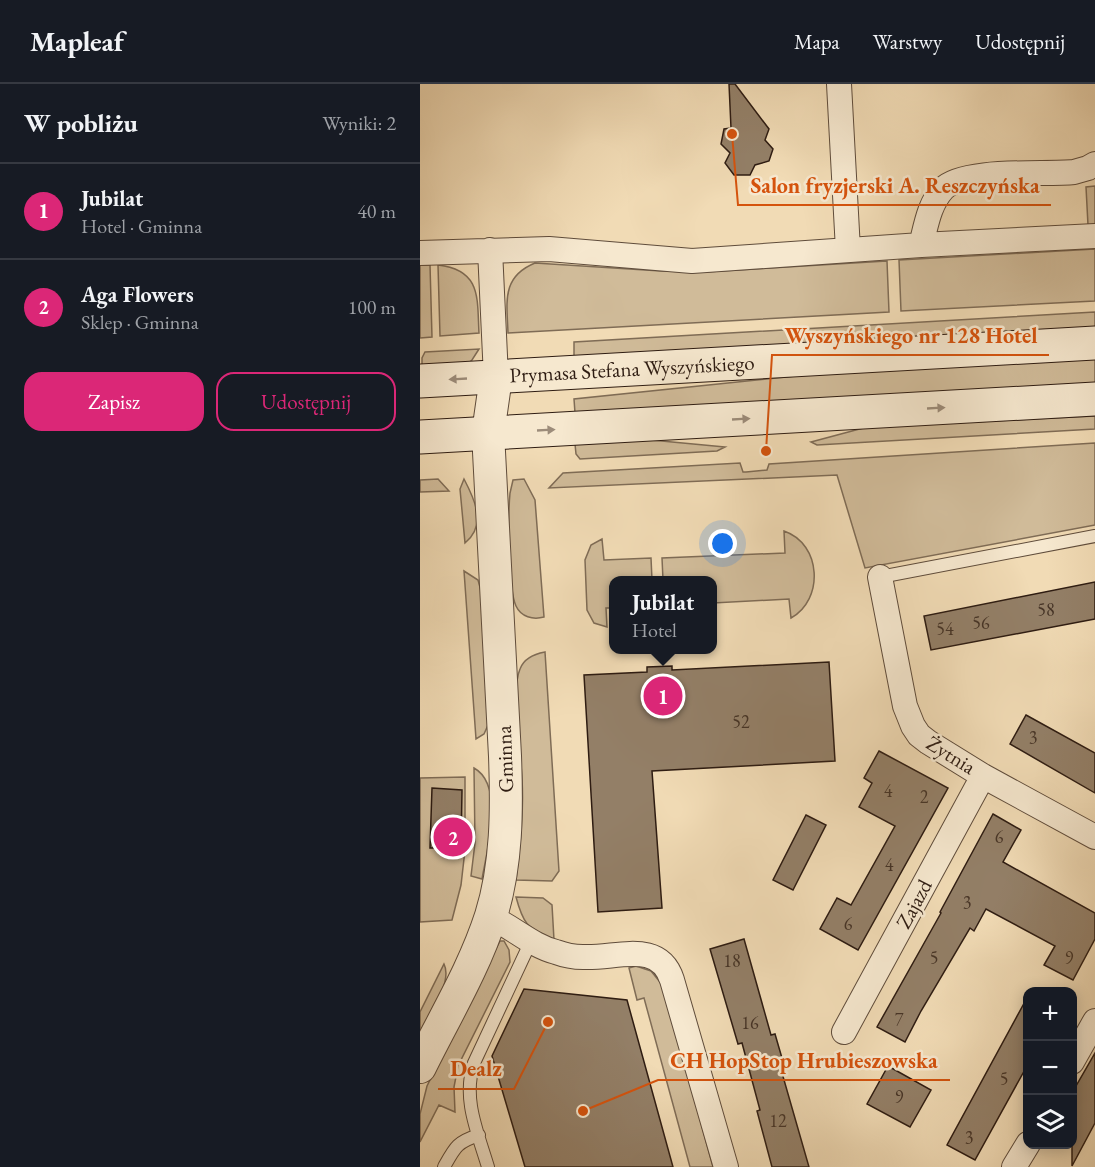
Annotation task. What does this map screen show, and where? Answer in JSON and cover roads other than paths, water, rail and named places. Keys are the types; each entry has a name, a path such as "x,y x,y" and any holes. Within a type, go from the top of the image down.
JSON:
{"main road":[{"name":"Prymasa Stefana Wyszyńskiego","path":"420,381 1095,343"},
{"path":"420,437 1095,399"}],"street":[{"path":"840,84 848,250"},
{"path":"921,245 936,198 953,182 973,176 1074,172 1095,164"},
{"path":"420,253 549,249 692,261 1095,236"},
{"path":"490,250 496,377"},
{"name":"Gminna","path":"420,1067 476,953 490,917 502,862 507,807 488,433 496,377"},
{"name":"Żytnia","path":"880,577 905,706 913,726 928,742 983,776 1095,837"},
{"name":"Zajazd","path":"844,1032 983,776"},
{"path":"490,917 547,950 584,957 642,954 662,962 669,970 726,1167"},
{"path":"1077,1053 1095,1021"},
{"path":"1014,1167 1025,1149"}],"lane":[{"path":"880,577 1095,536"},
{"path":"488,1167 469,1098 471,1072 531,941"},
{"path":"444,1167 456,1145 479,1135"}],"place":[{"name":"Salon fryzjerski A. Reszczyńska","path":"732,134"},
{"name":"Wyszyńskiego nr 128 Hotel","path":"766,451"},
{"name":"Jubilat","path":"663,696"},
{"name":"Aga Flowers","path":"453,837"},
{"name":"Dealz","path":"548,1022"},
{"name":"CH HopStop Hrubieszowska","path":"583,1111"}]}
